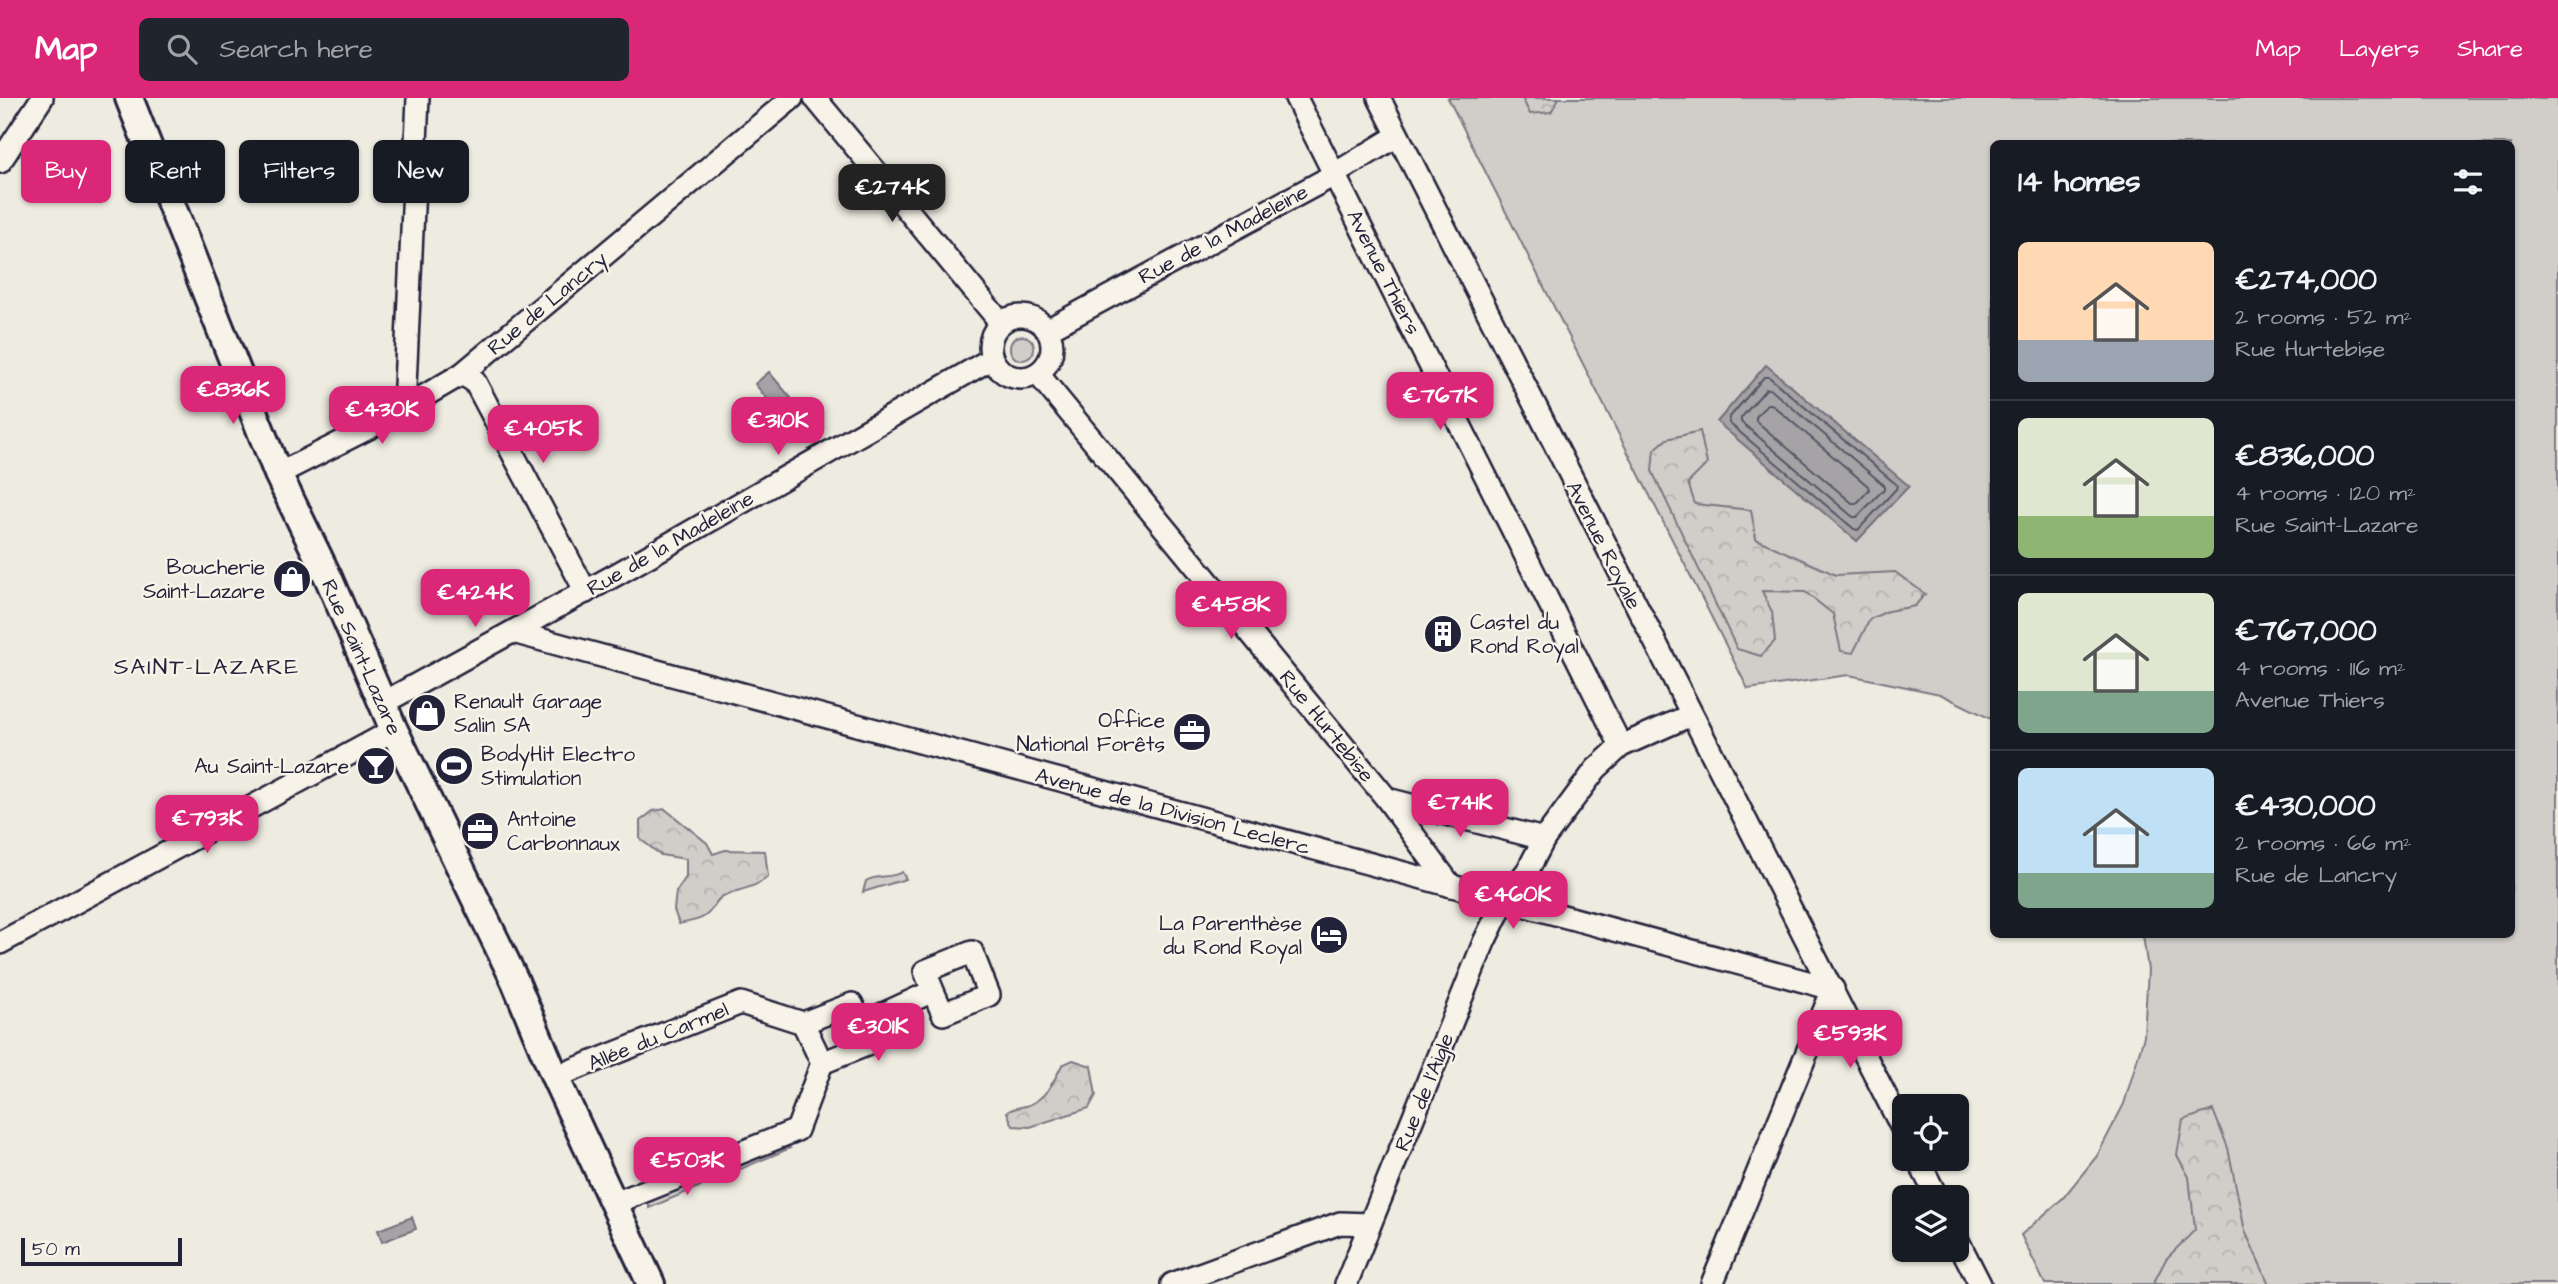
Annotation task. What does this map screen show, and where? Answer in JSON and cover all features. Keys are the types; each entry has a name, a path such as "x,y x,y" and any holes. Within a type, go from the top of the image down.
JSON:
{"main road":[{"name":"Rue Saint-Lazare","path":"129,98 278,474 394,730 515,981 555,1077 650,1284"}],"street":[{"path":"0,162 42,98"},
{"path":"404,408 418,98"},
{"name":"Rue de Lancry","path":"278,474 372,427 462,374 792,98"},
{"path":"815,98 1001,323"},
{"name":"Avenue Thiers","path":"1296,98 1621,746"},
{"name":"Avenue Royale","path":"1379,98 1892,1108"},
{"name":"Rue de la Madeleine","path":"1047,330 1334,173 1397,135"},
{"path":"1020,316 1040,322 1047,330 1052,348 1046,367 1038,374 1030,378 1012,377 996,367 991,359 990,339 1001,323 1020,316"},
{"name":"Rue de la Madeleine","path":"383,703 586,592 991,359"},
{"path":"462,374 475,382 586,592"},
{"name":"Rue Hurtebise","path":"1038,374 1387,799 1451,886"},
{"name":"Avenue de la Division Leclerc","path":"513,632 1833,989"},
{"name":"Rue de l'Aigle","path":"1346,1284 1484,942 1504,901 1528,870 1544,839 1596,769 1621,746 1691,715"},
{"path":"0,943 394,730"},
{"path":"1387,799 1544,839"},
{"path":"1712,1284 1833,989"},
{"path":"861,1024 933,991"},
{"name":"Allée du Carmel","path":"555,1077 741,1003 803,1023"},
{"path":"615,1203 797,1130 822,1063 803,1023 852,1004 869,1044 822,1063"},
{"path":"1172,1284 1340,1223 1370,1223"},
{"path":"1969,1262 1980,1284"}],"green space":[{"path":"1448,98 2558,98 2558,1284 2045,1284 2021,1235 2063,1198 2097,1156 2124,1104 2144,1036 2148,970 2143,938 2515,938 2515,140 1990,140 1990,719 1940,694 1849,675 1748,689"},
{"path":"1522,98 1559,98 1551,112 1530,114"},
{"path":"1022,336 1033,343 1034,348 1027,359 1022,360 1011,353 1010,348 1017,337"},
{"path":"1700,431 1707,464 1688,483 1695,504 1751,510 1756,539 1836,575 1895,572 1925,594 1915,606 1888,611 1870,619 1853,653 1841,651 1833,614 1805,592 1762,591 1772,612 1775,641 1761,656 1737,649 1652,471 1654,450 1667,439"},
{"path":"665,809 707,843 713,854 725,850 765,851 768,877 723,896 702,918 679,924 674,910 676,892 686,877 686,859 661,855 640,839 640,821 653,811"},
{"path":"902,872 906,879 863,892 866,881"},
{"path":"1073,1060 1091,1066 1096,1095 1089,1108 1030,1127 1013,1126 1007,1112 1041,1098 1062,1065"},
{"path":"2213,1110 2228,1148 2245,1231 2269,1284 2153,1284 2166,1259 2195,1230 2189,1177 2177,1155 2183,1120"},
{"path":"785,1145 790,1148 649,1208 649,1199"}],"water":[{"path":"1766,365 1909,486 1857,541 1717,422"},
{"path":"769,372 791,398 787,401 787,407 776,410 755,384"},
{"path":"412,1217 416,1229 382,1242 378,1230"}],"place":[{"name":"Boucherie Saint-Lazare","path":"292,579"},
{"name":"Castel du Rond Royal","path":"1443,634"},
{"name":"Renault Garage Salin SA","path":"427,713"},
{"name":"Office National Forêts","path":"1192,732"},
{"name":"Au Saint-Lazare","path":"376,766"},
{"name":"BodyHit Electro Stimulation","path":"454,766"},
{"name":"Antoine Carbonnaux","path":"480,831"},
{"name":"La Parenthèse du Rond Royal","path":"1329,935"}],"district":[{"name":"SAINT-LAZARE","path":"207,666"}]}
